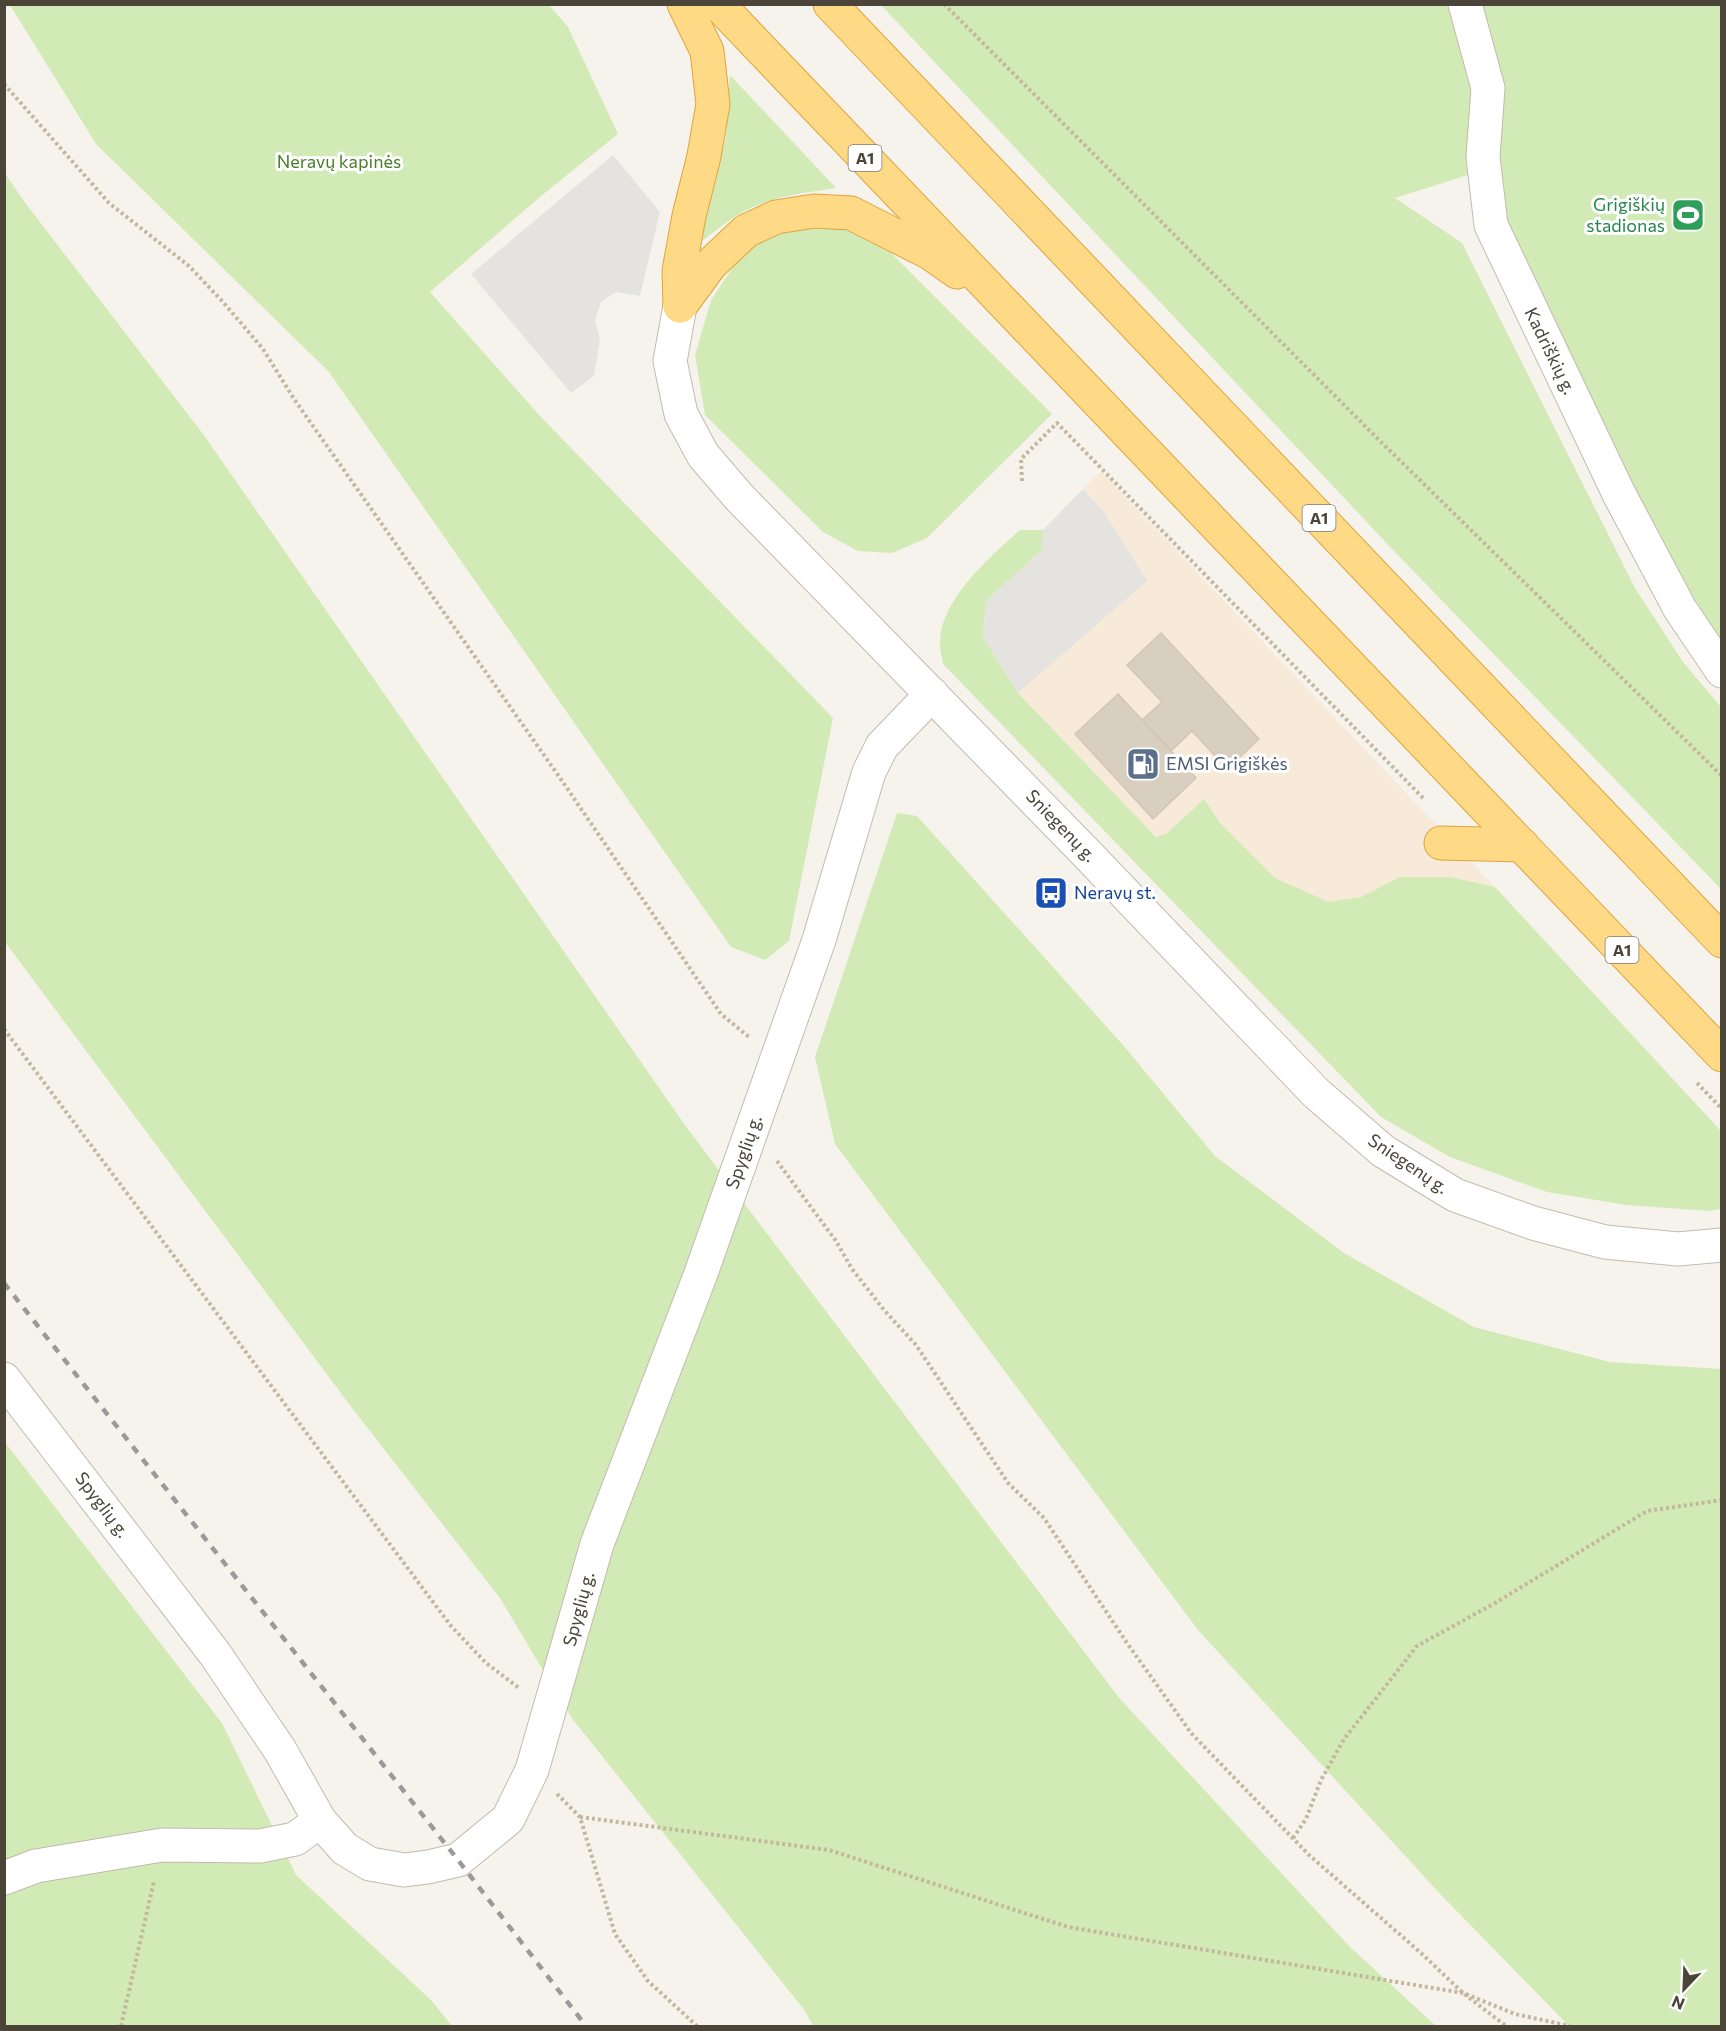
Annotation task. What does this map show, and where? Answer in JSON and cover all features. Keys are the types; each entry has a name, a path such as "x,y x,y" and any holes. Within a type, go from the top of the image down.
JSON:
{"highway":[{"path":"680,306 679,271 713,104 707,51 684,4"},
{"name":"A1","path":"718,4 1722,1055"},
{"name":"A1","path":"830,4 1722,942"},
{"path":"680,306 711,264 746,231 776,217 814,211 851,213 871,223 930,253 1013,311"},
{"path":"1441,843 1522,845"}],"street":[{"name":"Kadriškių g.","path":"1465,4 1488,88 1483,157 1491,225 1619,494 1680,609 1722,671"},
{"name":"Sniegenų g.","path":"680,306 670,361 681,414 703,455 739,497 1316,1092 1383,1151 1455,1195 1533,1223 1605,1242 1678,1249 1722,1245"},
{"name":"Spyglių g.","path":"4,1378 215,1654 280,1750 320,1821 345,1849 370,1864 404,1870 458,1860 508,1819 532,1770 597,1544 700,1276 819,940 869,772 882,746 932,694"},
{"path":"4,1878 36,1866 162,1845 260,1846 295,1839 320,1821"}],"path":[{"path":"944,4 1387,448 1722,776"},
{"path":"4,84 109,203 189,266 263,349 294,399 558,775 721,1014 748,1037 779,1053"},
{"path":"1022,481 1021,459 1057,423 1428,802"},
{"path":"4,1029 451,1626 486,1663 513,1685 552,1704"},
{"path":"1689,1075 1722,1109"},
{"path":"753,1126 836,1241 852,1269 884,1310 916,1345 1008,1483 1044,1518 1127,1643 1191,1733 1309,1855 1463,1993 1506,2026"},
{"path":"1293,1838 1306,1819 1321,1780 1344,1739 1416,1646 1495,1603 1647,1511 1722,1500"},
{"path":"532,1770 579,1816 615,1934 648,1981 697,2026"},
{"path":"579,1816 829,1850 1068,1927 1463,1993 1515,2014 1570,2026"},
{"path":"121,2026 162,1845"}],"shaded area":[{"path":"613,155 660,212 640,296 616,292 601,302 595,321 600,340 594,376 571,393 471,274"},
{"path":"1101,471 1495,887 1450,877 1400,877 1361,897 1329,902 1275,878 1220,823 1204,799 1167,833 1156,837 1018,693 983,637 986,601 1042,550 1043,530"},
{"path":"1083,489 1104,512 1147,581 1018,693 983,637 986,601 1042,550 1043,530"}],"green space":[{"name":"Neravų kapinės","path":"10,5 549,5 568,27 618,134 541,196 430,292 540,416 833,718 789,941 765,960 731,947 329,372 96,144"},
{"path":"881,5 1721,5 1721,645 1677,574 1522,261 1493,183 1468,175 1395,198 1462,243 1635,588 1683,662 1721,707 1721,889 1393,550"},
{"path":"730,75 836,188 787,196 750,208 699,243 726,137"},
{"path":"4,172 26,204 203,434 687,1128 1120,1699 1350,1947 1436,2026 813,2026 805,2011 571,1717 500,1598 349,1404 5,942"},
{"path":"792,227 841,227 891,253 1052,414 927,538 892,553 858,551 823,532 705,415 695,355 711,300 745,249"},
{"path":"1020,530 1043,530 1043,549 986,601 983,637 1018,693 1156,837 1167,833 1204,799 1220,823 1275,878 1329,902 1361,897 1400,877 1450,877 1495,887 1721,1131 1721,1209 1709,1211 1627,1205 1547,1192 1450,1157 1381,1117 943,664 940,641 943,625 958,594 982,565"},
{"path":"897,813 917,816 1123,1045 1215,1156 1344,1253 1474,1327 1610,1362 1721,1369 1721,2026 1569,2026 1443,1897 1198,1630 835,1144 815,1057"},
{"path":"4,1441 222,1723 296,1875 431,2000 452,2026 5,2026"}],"building":[{"path":"1161,633 1259,739 1227,769 1192,731 1171,751 1142,720 1162,702 1127,665"},
{"name":"EMSI Grigiškės","path":"1118,694 1196,778 1153,819 1075,734"}],"railway":[{"path":"4,1283 586,2026"}],"place":[{"name":"Grigiškių stadionas","path":"1688,215"},
{"name":"EMSI Grigiškės","path":"1143,764"},
{"name":"Neravų st.","path":"1051,893"}]}
